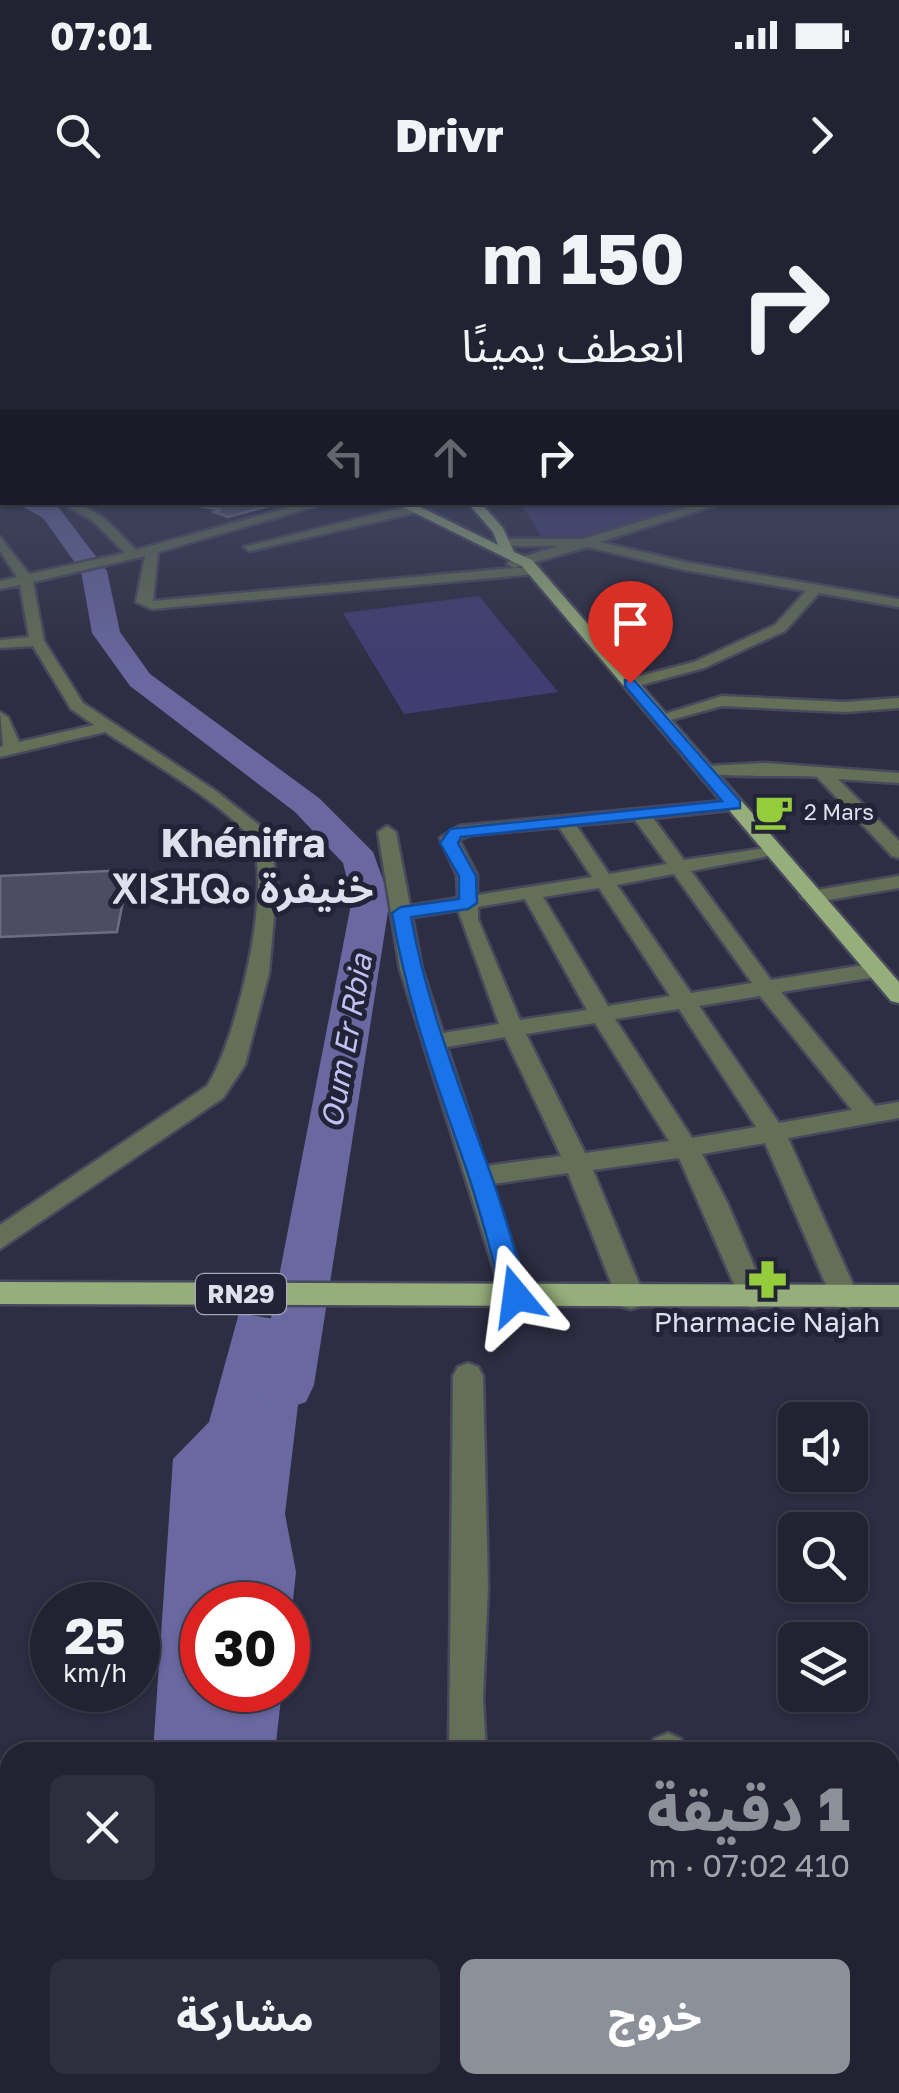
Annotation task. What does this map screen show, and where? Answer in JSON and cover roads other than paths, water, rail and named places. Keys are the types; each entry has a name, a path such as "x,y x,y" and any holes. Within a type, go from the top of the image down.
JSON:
{"main road":[{"path":"405,505 507,547"},
{"path":"475,505 507,547 530,566 811,897 897,992"},
{"name":"RN29","path":"0,1293 899,1296"}],"street":[{"path":"72,505 96,517 129,556"},
{"path":"0,586 129,556 313,505"},
{"path":"152,550 142,602 146,604 530,566 588,543 709,505"},
{"path":"250,547 414,509"},
{"path":"0,540 26,580 36,642 77,706 210,794 251,828 262,842 267,884 258,973 233,1065 215,1092 0,1239"},
{"path":"507,547 588,543 685,566 899,603"},
{"path":"630,683 699,665 768,634 793,616 815,588"},
{"path":"0,644 36,642"},
{"path":"660,718 722,701 844,708 899,703"},
{"path":"0,717 6,750 105,726"},
{"path":"820,770 899,852"},
{"path":"706,771 820,770 896,780"},
{"path":"631,1298 577,1163 514,1030 468,919 468,876 449,843 452,835 466,830 734,805"},
{"path":"642,816 675,867 766,988 869,1116"},
{"path":"564,821 774,1134 845,1298"},
{"path":"387,832 411,968 516,1296"},
{"path":"401,913 604,882 772,850"},
{"path":"811,897 899,882"},
{"path":"531,893 602,1016 686,1148 714,1202 753,1297"},
{"path":"432,1042 876,970"},
{"path":"480,1176 686,1148 899,1110"},
{"path":"467,1742 465,1699 471,1586 468,1376"}],"waterway":[{"name":"Oum Er Rbia","path":"32,505 51,513 94,571 106,633 140,680 307,805 360,860 371,899 286,1385"}],"place":[{"name":"2 Mars","path":"774,812"},
{"name":"Pharmacie Najah","path":"767,1279"}],"district":[{"name":"Khénifra ⵅⵏⵉⴼⵕⴰ خنيفرة","path":"243,866"}]}
